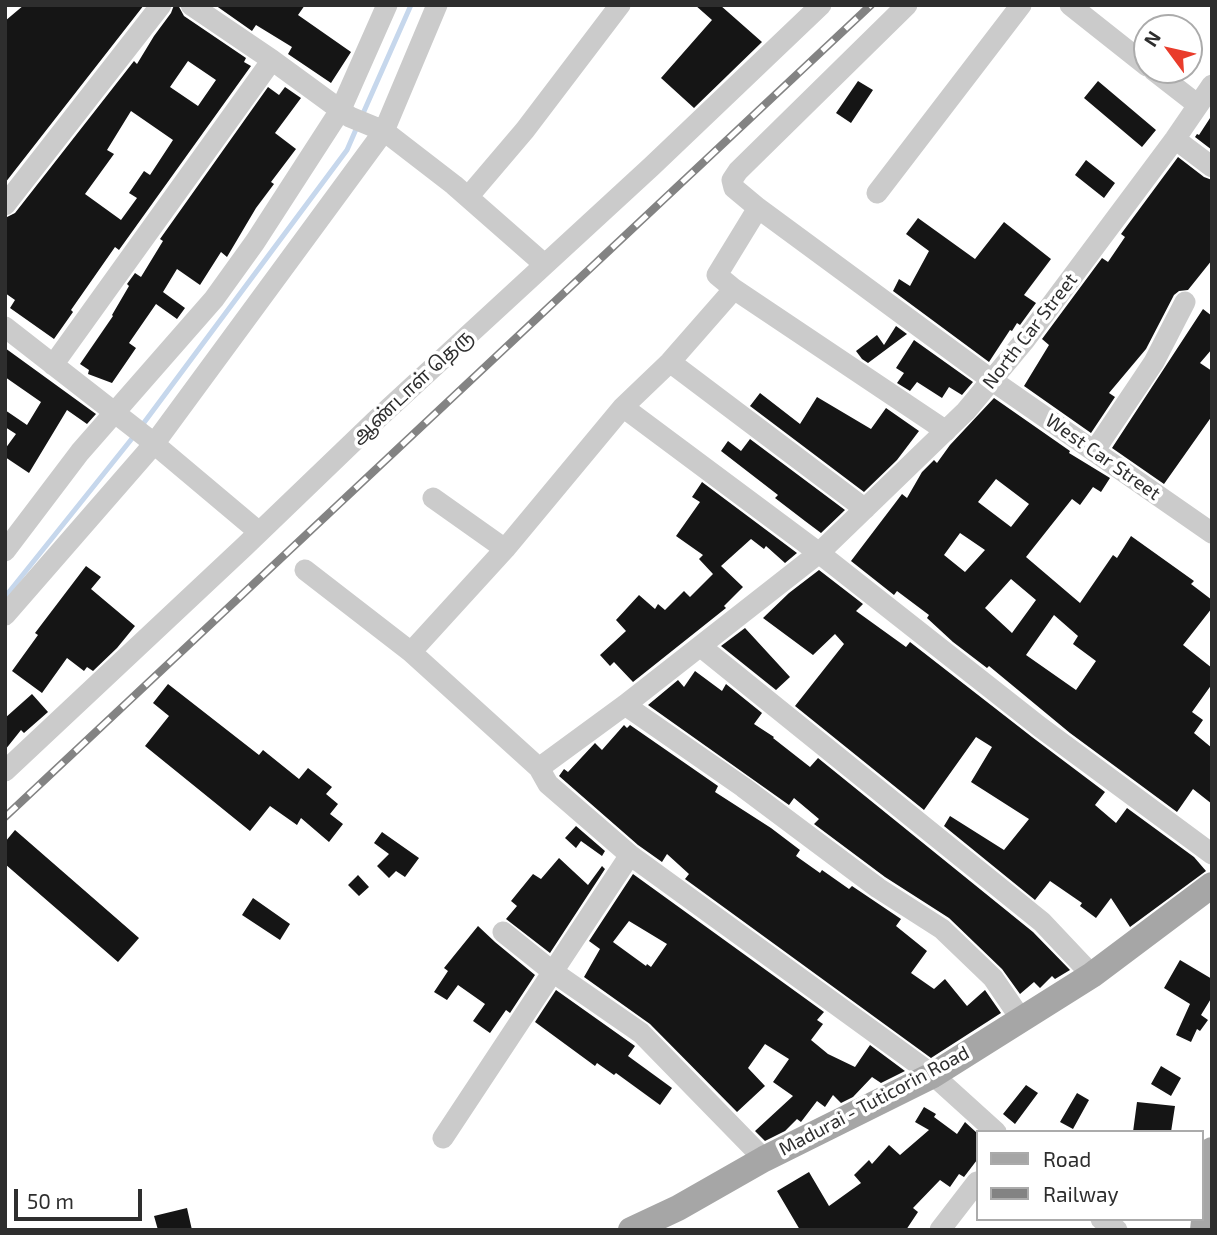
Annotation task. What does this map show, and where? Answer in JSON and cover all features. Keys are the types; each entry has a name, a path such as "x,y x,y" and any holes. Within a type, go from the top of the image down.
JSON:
{"main road":[{"name":"Madurai - Tuticorin Road","path":"631,1230 678,1208 764,1159 933,1075 1092,975 1212,885"},
{"path":"1203,1230 1212,1150"}],"street":[{"path":"5,205 162,5"},
{"path":"191,5 345,113 377,127 468,197 544,264"},
{"path":"5,551 79,452 122,418 255,242 345,113 387,5"},
{"path":"5,615 150,441 377,127 437,5"},
{"path":"468,197 525,130 620,5"},
{"name":"ஆண்டாள் தெரு","path":"5,771 821,5"},
{"name":"West Car Street","path":"907,5 732,180 734,188 993,381 1212,533"},
{"path":"877,194 1021,5"},
{"path":"1070,5 1133,54"},
{"path":"53,365 272,60"},
{"path":"1171,84 1198,105"},
{"name":"North Car Street","path":"539,768 625,705 819,553 946,430 993,381 1175,139 1212,85"},
{"path":"1175,139 1212,167"},
{"path":"758,208 717,275 946,430"},
{"path":"411,652 505,549 623,407 670,362 734,289"},
{"path":"1095,450 1154,362 1185,302"},
{"path":"5,327 122,418 259,532"},
{"path":"670,362 865,509"},
{"path":"623,407 819,553 1040,727 1212,854"},
{"path":"433,498 505,549"},
{"path":"305,570 411,652 539,768 548,784 630,855 933,1075 994,1130"},
{"path":"700,646 1042,922 1092,975"},
{"path":"625,705 743,787 878,888 942,929 993,978 1021,1019"},
{"path":"443,1138 630,855"},
{"path":"503,932 553,972 641,1033 764,1159"},
{"path":"940,1230 976,1183"}],"building":[{"path":"24,5 144,5 5,183 5,21"},
{"path":"174,5 178,5 184,16 246,58 244,62 251,66 119,250 115,247 54,339 10,308 15,300 5,293 5,218 15,213 134,61 137,64","holes":["188,61 216,80 198,106 170,87","131,111 173,140 150,175 144,171 129,193 137,198 121,220 85,194 114,154 107,150"]},
{"path":"215,5 305,5 298,15 351,52 331,83 288,54 292,47 256,25 252,31"},
{"path":"695,5 720,5 762,42 694,108 661,78 712,20"},
{"path":"858,81 873,90 851,123 836,113"},
{"path":"1098,81 1156,130 1142,147 1084,98"},
{"path":"268,87 279,95 285,87 301,98 275,133 296,149 271,182 274,184 256,208 227,257 221,252 200,285 177,269 163,292 185,308 177,319 156,304 129,343 136,348 112,383 88,374 89,370 80,364 113,316 129,286 127,284 135,273 141,277 163,241 160,239"},
{"path":"1212,115 1212,150 1195,137"},
{"path":"1178,157 1212,180 1212,260 1188,290 1174,295 1146,349 1109,393 1115,397 1091,433 1024,386 1049,345 1042,339 1102,258 1108,262 1125,237 1121,234"},
{"path":"1086,160 1115,183 1104,198 1075,175"},
{"path":"918,218 975,259 1004,222 1051,259 1024,295 1036,303 1020,325 1017,323 1012,331 1010,330 989,362 893,291 899,279 910,286 929,251 906,234"},
{"path":"1203,309 1212,316 1212,349 1200,363 1212,371 1212,416 1164,484 1112,448"},
{"path":"896,326 907,334 868,363 862,359 856,351 877,335 884,345"},
{"path":"914,340 973,382 962,395 949,387 942,398 917,382 910,391 897,383 904,373 896,368"},
{"path":"5,348 96,414 87,424 67,410 29,473 5,457 5,449 16,434 5,427 5,410 27,425 41,402 5,377"},
{"path":"760,393 800,424 817,397 871,429 886,408 919,431 897,460 864,492 750,406"},
{"path":"994,398 1070,451 1069,453 1110,478 1101,492 1093,487 1080,505 1072,499 1026,557 1080,603 1113,555 1117,558 1131,536 1194,581 1191,584 1212,600 1212,608 1183,645 1212,668 1212,684 1192,712 1203,720 1194,733 1212,748 1212,804 1193,789 1177,812 1070,733 989,666 987,668 953,642 927,618 929,615 897,591 894,595 851,561 902,494 907,498 922,472 934,460 937,463","holes":["996,479 1029,504 1011,527 978,502","960,533 985,550 965,572 944,555","1011,579 1036,600 1012,633 985,608","1054,615 1078,636 1073,644 1096,661 1076,690 1026,655"]},
{"path":"750,439 845,510 821,533 775,498 778,495 721,451 728,441 741,451"},
{"path":"702,482 797,553 785,563 766,546 764,549 751,539 721,566 743,587 724,606 726,608 633,682 614,662 610,666 600,655 626,631 616,620 639,595 655,609 658,604 665,610 684,591 690,597 713,574 699,559 703,555 676,536 700,502 692,497"},
{"path":"86,566 101,577 91,589 135,626 93,671 87,667 84,671 67,658 42,693 12,671 38,635 35,633"},
{"path":"819,570 863,604 856,611 906,647 910,642 1105,792 1095,805 1116,823 1127,808 1194,857 1206,871 1130,927 1111,898 1096,918 1080,906 1082,903 1050,881 1035,900 944,826 950,816 1004,850 1029,819 971,782 992,747 976,737 924,810 795,706 844,644 835,634 813,655 763,618"},
{"path":"745,628 790,677 776,690 721,646"},
{"path":"695,671 722,691 726,684 762,713 754,724 810,767 818,758 1033,932 1070,970 1055,979 1052,976 1040,988 1034,982 1020,994 1002,969 949,918 885,877 814,824 819,819 794,798 789,805 648,705 678,680 684,687"},
{"path":"168,684 259,755 263,750 299,779 308,768 332,787 326,794 338,804 330,814 343,824 329,842 301,818 297,825 270,806 250,831 145,746 169,716 153,703"},
{"path":"32,694 48,712 24,733 21,730 5,750 5,718"},
{"path":"624,725 627,728 630,725 718,786 715,792 800,850 796,856 820,873 822,870 849,889 852,886 901,919 896,926 927,951 911,973 934,989 945,979 967,1006 985,990 1001,1013 931,1058 685,879 689,874 667,854 662,862 638,845 559,776 564,769 568,772 595,743 602,750"},
{"path":"576,826 605,851 602,856 581,841 576,848 565,838"},
{"path":"15,830 139,938 118,962 5,864 5,842"},
{"path":"382,832 419,858 405,877 396,871 389,878 377,866 389,854 374,843"},
{"path":"559,858 588,885 602,866 605,869 550,953 506,919 517,906 511,901 533,874 541,879"},
{"path":"633,874 824,1012 817,1020 823,1024 811,1040 828,1054 855,1067 870,1045 905,1071 881,1083 872,1077 853,1097 841,1103 833,1095 825,1107 817,1101 801,1122 797,1119 785,1131 765,1141 755,1131 793,1096 773,1082 789,1059 765,1044 748,1068 765,1086 737,1112 650,1024 584,977 600,949 589,941","holes":["629,921 667,944 651,967 613,942"]},
{"path":"358,875 369,887 359,896 348,885"},
{"path":"253,898 290,924 280,940 242,915"},
{"path":"478,926 535,975 510,1013 506,1010 490,1033 473,1021 485,1004 458,985 447,1000 434,992 448,971 444,968"},
{"path":"1180,960 1212,979 1212,997 1201,1015 1208,1020 1200,1031 1197,1029 1191,1042 1176,1035 1190,1004 1164,988"},
{"path":"556,990 635,1046 628,1056 672,1088 660,1105 616,1073 614,1075 597,1063 595,1066 535,1022"},
{"path":"1161,1066 1181,1078 1171,1096 1151,1084"},
{"path":"1026,1085 1038,1093 1015,1124 1003,1114"},
{"path":"1077,1093 1089,1100 1073,1129 1060,1122"},
{"path":"1137,1102 1175,1106 1171,1130 1133,1130"},
{"path":"924,1107 936,1114 934,1117 957,1134 965,1122 976,1132 976,1161 964,1177 959,1174 950,1187 940,1180 913,1208 918,1212 906,1230 800,1230 777,1191 809,1172 829,1206 861,1183 854,1175 869,1160 872,1164 889,1145 900,1155 929,1130 915,1122"},
{"path":"187,1208 192,1230 158,1230 154,1216"}],"waterway":[{"path":"361,118 411,5"},
{"path":"140,428 347,150 357,127"},
{"path":"5,597 134,436"}],"railway":[{"path":"5,817 871,5"}]}
